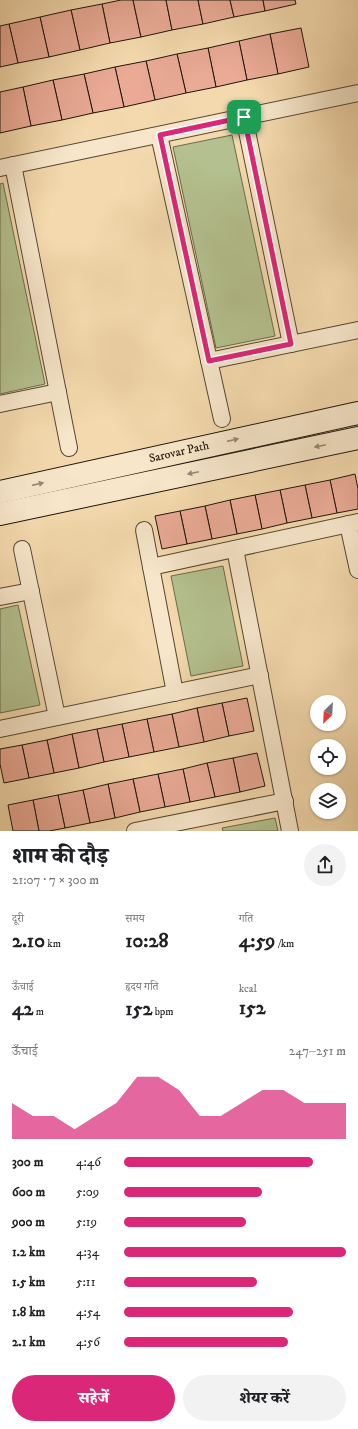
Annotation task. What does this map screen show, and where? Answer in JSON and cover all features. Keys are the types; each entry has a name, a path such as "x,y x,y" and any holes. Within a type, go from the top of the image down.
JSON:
{"main road":[{"name":"Sarovar Path","path":"0,492 358,413"},
{"name":"Sarovar Path","path":"0,514 358,438"}],"street":[{"path":"69,448 58,392 7,167 358,93"},
{"path":"244,117 291,344"},
{"path":"160,135 222,419"},
{"path":"209,361 358,330"},
{"path":"0,404 58,392"},
{"path":"151,567 353,523 358,570"},
{"path":"144,530 175,693"},
{"path":"22,549 57,717"},
{"path":"235,549 290,831"},
{"path":"0,597 31,591"},
{"path":"0,729 260,675"},
{"path":"135,831 204,824 285,802"}],"green space":[{"path":"232,135 275,336 216,348 173,147"},
{"path":"3,183 45,384 0,394 0,184"},
{"path":"223,566 243,666 191,676 171,576"},
{"path":"18,605 40,705 0,713 0,609"},
{"path":"275,818 278,831 223,831 222,828"}],"building":[{"path":"121,0 133,0 141,37 110,43 102,4"},
{"path":"133,0 166,0 172,30 141,37"},
{"path":"166,0 198,0 203,24 172,30"},
{"path":"198,0 230,0 234,17 203,24"},
{"path":"230,0 263,0 265,11 234,17"},
{"path":"263,0 295,0 296,4 265,11"},
{"path":"102,4 110,43 80,50 71,10"},
{"path":"71,10 80,50 49,57 40,17"},
{"path":"40,17 49,57 18,63 9,24"},
{"path":"9,24 18,63 0,67 0,26"},
{"path":"301,28 309,67 278,74 270,34"},
{"path":"270,34 278,74 247,80 239,41"},
{"path":"239,41 247,80 216,87 208,48"},
{"path":"208,48 216,87 186,93 177,54"},
{"path":"177,54 186,93 155,100 146,61"},
{"path":"146,61 155,100 124,107 115,67"},
{"path":"115,67 124,107 93,113 84,74"},
{"path":"84,74 93,113 62,120 53,80"},
{"path":"53,80 62,120 31,126 23,87"},
{"path":"23,87 31,126 0,133 0,92"},
{"path":"355,474 358,489 358,509 337,513 330,480"},
{"path":"330,480 337,513 312,518 305,485"},
{"path":"305,485 312,518 287,523 280,490"},
{"path":"280,490 287,523 262,529 255,495"},
{"path":"255,495 262,529 237,534 230,500"},
{"path":"230,500 237,534 212,539 205,506"},
{"path":"205,506 212,539 187,544 180,511"},
{"path":"180,511 187,544 162,549 155,516"},
{"path":"247,698 254,731 229,736 222,703"},
{"path":"222,703 229,736 204,742 197,708"},
{"path":"197,708 204,742 179,747 172,714"},
{"path":"172,714 179,747 154,752 147,719"},
{"path":"147,719 154,752 129,757 122,724"},
{"path":"122,724 129,757 104,762 97,729"},
{"path":"97,729 104,762 79,768 72,734"},
{"path":"72,734 79,768 54,773 47,740"},
{"path":"47,740 54,773 29,778 22,745"},
{"path":"22,745 29,778 4,783 0,764 0,749"},
{"path":"257,753 265,786 240,792 233,758"},
{"path":"233,758 240,792 215,797 207,763"},
{"path":"207,763 215,797 190,802 183,769"},
{"path":"183,769 190,802 165,807 158,774"},
{"path":"158,774 165,807 140,812 133,779"},
{"path":"133,779 140,812 115,818 108,784"},
{"path":"108,784 115,818 90,823 83,790"},
{"path":"83,790 90,823 65,828 58,795"},
{"path":"58,795 65,828 39,831 33,800"},
{"path":"33,800 39,831 13,831 8,805"}],"route":[{"path":"244,117 291,344 209,361 160,135 244,117"}]}
